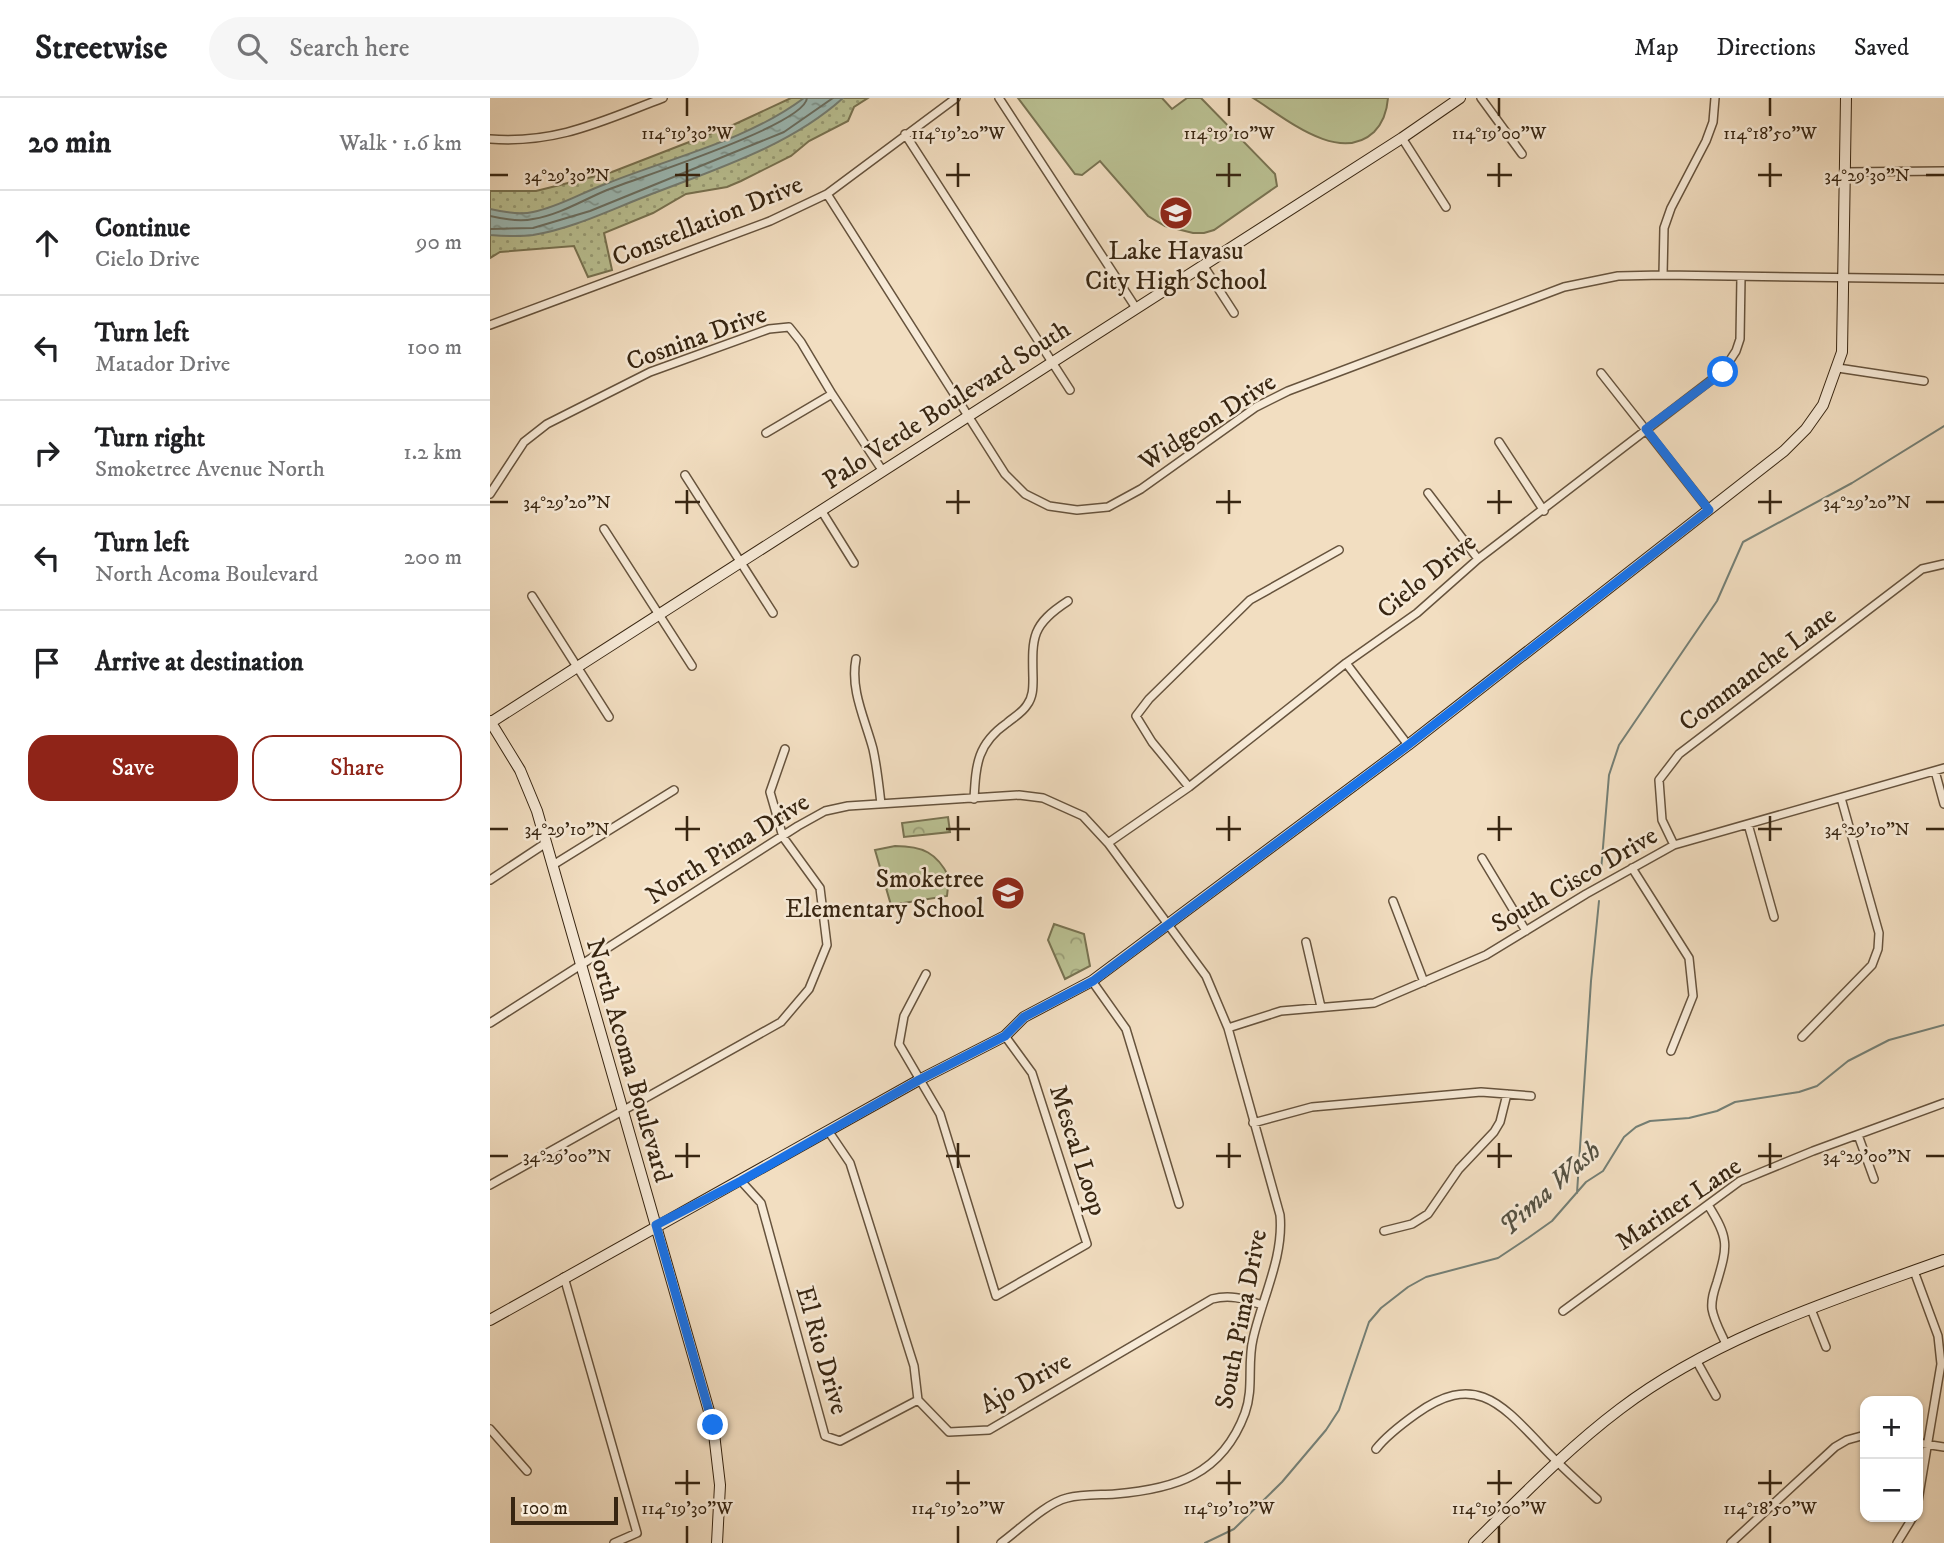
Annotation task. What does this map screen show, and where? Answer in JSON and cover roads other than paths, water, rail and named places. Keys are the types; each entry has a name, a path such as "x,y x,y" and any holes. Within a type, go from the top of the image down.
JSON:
{"main road":[{"name":"Palo Verde Boulevard South","path":"490,722 1402,138 1460,98"},
{"path":"490,1320 656,1225 741,1181 919,1080 1005,1036 1024,1017 1093,981 1408,745 1784,451 1806,429 1823,405 1842,352 1846,98"},
{"name":"North Acoma Boulevard","path":"490,722 528,788 553,865 713,1425 720,1485 717,1543"},
{"path":"1474,1543 1557,1462 1621,1408 1696,1360 1726,1344 1811,1309 1944,1260"}],"street":[{"path":"490,139 543,138 571,133 663,98"},
{"name":"Constellation Drive","path":"490,325 770,221 827,194 956,98"},
{"path":"999,98 1136,308"},
{"path":"1481,98 1522,154"},
{"path":"1663,275 1664,228 1671,208 1706,141 1713,122 1715,98"},
{"path":"905,134 1070,390"},
{"path":"1402,138 1446,207"},
{"path":"1845,172 1944,171"},
{"name":"Widgeon Drive","path":"827,194 1004,474 1025,494 1049,506 1077,510 1108,507 1141,489 1256,407 1288,391 1564,287 1607,278 1663,275 1944,279"},
{"path":"1203,265 1234,313"},
{"name":"Cielo Drive","path":"1108,843 1189,787 1346,663 1417,613 1478,559 1723,372 1740,339 1741,277"},
{"name":"Cosnina Drive","path":"490,494 524,442 547,424 650,372 769,328 789,327 801,342 882,470"},
{"path":"1838,368 1924,381"},
{"path":"1601,373 1709,510"},
{"path":"766,433 832,394"},
{"path":"1499,442 1544,511"},
{"path":"685,475 773,613"},
{"path":"1428,493 1478,559"},
{"path":"821,510 854,563"},
{"path":"604,529 692,666"},
{"path":"1189,787 1152,742 1136,716 1250,600 1339,551"},
{"name":"Commanche Lane","path":"1674,845 1662,820 1659,780 1679,754 1922,569 1944,564"},
{"path":"532,596 609,717"},
{"path":"974,799 977,763 984,745 990,735 1019,715 1033,693 1033,646 1036,632 1043,620 1068,601"},
{"path":"856,659 856,696 874,753 881,804"},
{"path":"1346,663 1408,745"},
{"path":"490,1185 781,1022 809,989 827,945 820,888 783,837 770,792 785,749"},
{"name":"South Cisco Drive","path":"1228,1028 1281,1011 1374,1003 1486,955 1674,845 1944,768"},
{"path":"1935,771 1944,804"},
{"path":"553,865 674,790"},
{"name":"North Pima Drive","path":"490,1023 808,820 833,809 1019,795 1043,798 1083,816 1108,843 1169,923"},
{"path":"1802,1037 1872,965 1878,950 1879,933 1841,797"},
{"path":"1748,824 1774,917"},
{"path":"490,880 546,843"},
{"path":"1482,858 1526,931"},
{"path":"1632,868 1689,958 1693,996 1671,1051"},
{"path":"1393,901 1424,982"},
{"name":"South Pima Drive","path":"1001,1543 1064,1499 1159,1490 1195,1475 1213,1462 1228,1446 1240,1426 1247,1405 1251,1386 1251,1348 1280,1241 1280,1215 1228,1028 1206,976 1169,923"},
{"path":"1306,942 1321,1007"},
{"path":"919,1080 899,1044 904,1016 926,974"},
{"path":"1093,981 1126,1029 1179,1204"},
{"name":"Mescal Loop","path":"919,1080 940,1114 996,1296 1087,1244 1032,1073 1005,1036"},
{"path":"1253,1123 1312,1107 1481,1092 1531,1096"},
{"path":"1384,1231 1412,1224 1428,1214 1459,1169 1494,1132 1500,1122 1507,1094"},
{"name":"Mariner Lane","path":"1563,1311 1751,1175 1944,1103"},
{"path":"829,1132 850,1163 914,1366 918,1400"},
{"path":"1858,1135 1874,1180"},
{"name":"El Rio Drive","path":"741,1181 761,1203 825,1436 840,1441 918,1400"},
{"path":"1708,1205 1726,1240 1724,1260 1712,1296 1712,1307 1714,1320 1726,1344"},
{"path":"1914,1271 1941,1351 1939,1384 1923,1473"},
{"path":"564,1278 637,1533 614,1543"},
{"name":"Ajo Drive","path":"918,1400 949,1432 989,1430 1212,1299 1225,1295 1236,1296 1262,1305"},
{"path":"1811,1309 1826,1347"},
{"path":"1696,1360 1716,1396"},
{"path":"1376,1449 1403,1424 1435,1402 1451,1396 1471,1395 1493,1400 1507,1410 1597,1499"},
{"path":"490,1429 527,1471"},
{"path":"1731,1543 1835,1447 1860,1436"},
{"path":"1923,1444 1944,1447"},
{"path":"1897,1543 1910,1522"}],"water":[{"path":"804,98 843,98 799,130 723,167 561,229 533,235 490,235 490,209 523,213 552,207 608,183 735,136 782,113"}],"waterway":[{"path":"1601,871 1609,775 1619,745 1717,601 1743,542 1852,483 1944,426"},
{"path":"1577,1193 1599,901"},
{"name":"Pima Wash","path":"1205,1543 1234,1529 1282,1482 1326,1430 1339,1410 1369,1322 1381,1308 1426,1277 1498,1258 1552,1221 1586,1182 1603,1171 1624,1137 1636,1127 1650,1121 1689,1118 1717,1111 1735,1102 1799,1092 1817,1086 1848,1061 1889,1040 1944,1025"}],"place":[{"name":"Lake Havasu City High School","path":"1176,213"},
{"name":"Smoketree Elementary School","path":"1008,893"}]}
